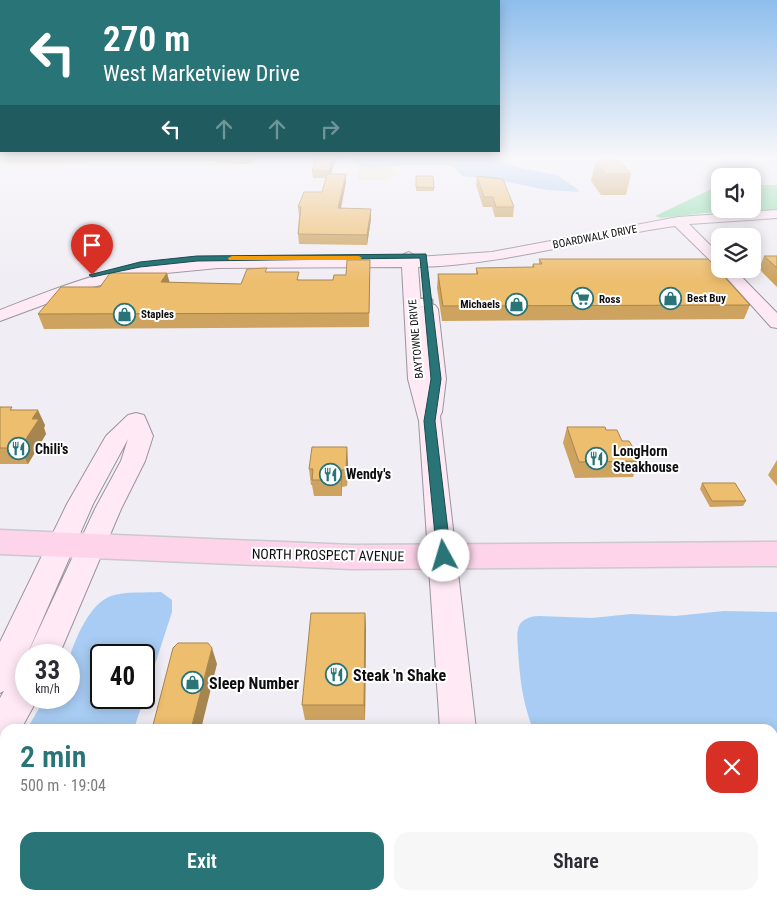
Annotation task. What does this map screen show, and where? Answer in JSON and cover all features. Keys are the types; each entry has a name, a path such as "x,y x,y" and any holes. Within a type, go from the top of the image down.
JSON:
{"main road":[{"name":"NORTH PROSPECT AVENUE","path":"0,542 322,556 777,554"}],"street":[{"name":"BOARDWALK DRIVE","path":"416,259 469,259 678,221 720,216 777,214"},
{"path":"678,221 711,255"},
{"path":"0,308 92,275 166,261 416,259"},
{"path":"0,316 96,280 156,268 228,263 416,259"},
{"name":"BAYTOWNE DRIVE","path":"416,259 420,303 418,380 430,421 444,556 458,724"},
{"path":"734,278 777,323"},
{"path":"0,677 80,504 118,436 136,420 142,436 48,644"},
{"path":"5,724 15,705"}],"green space":[{"path":"693,198 711,198 711,212 661,218 655,216"},
{"path":"761,198 777,198 777,210 761,210"}],"water":[{"path":"161,592 172,600 172,612 155,664 155,644 90,644 90,709 140,709 136,724 30,724 39,709 80,709 80,644 74,644 84,623 96,606 103,600 117,594"},
{"path":"724,611 777,612 777,724 531,724 522,688 517,635 520,624 525,620 530,617 539,616 592,618 631,614 675,616"}],"building":[{"path":"302,198 340,198 338,208 371,209 367,235 298,234 301,207 298,207"},
{"path":"493,198 510,198 514,207 496,207"},
{"path":"764,256 777,256 777,268"},
{"path":"539,259 708,259 711,262 711,278 725,278 750,305 443,306 438,274 478,274 476,268 534,267 533,264 542,264"},
{"path":"347,260 370,260 369,313 38,314 61,287 100,287 110,273 167,273 161,282 241,284 247,269 267,268 265,272 299,272 297,280 333,280 334,275 346,275"},
{"path":"0,407 12,407 10,410 38,410 32,419 39,419 20,448 0,448"},
{"path":"567,427 605,427 606,430 617,430 622,441 629,441 639,457 637,457 639,461 579,462"},
{"path":"312,447 347,447 346,470 341,470 341,480 312,480 313,469 309,469"},
{"path":"702,483 735,483 746,501 712,501"},
{"name":"Steak 'n Shake","path":"311,613 365,613 364,705 302,705"},
{"path":"178,643 208,643 212,648 192,724 153,724 173,648"}],"slow traffic":[{"path":"232,258 359,258"}],"place":[{"name":"Best Buy","path":"671,298"},
{"name":"Ross","path":"583,299"},
{"name":"Michaels","path":"516,304"},
{"name":"Staples","path":"125,314"},
{"name":"Chili's","path":"19,449"},
{"name":"LongHorn Steakhouse","path":"597,459"},
{"name":"Wendy's","path":"330,474"},
{"name":"Steak 'n Shake","path":"337,675"},
{"name":"Sleep Number","path":"193,683"}],"route":[{"path":"92,275 140,264 197,259 424,256 436,379 430,421 444,556"}]}
